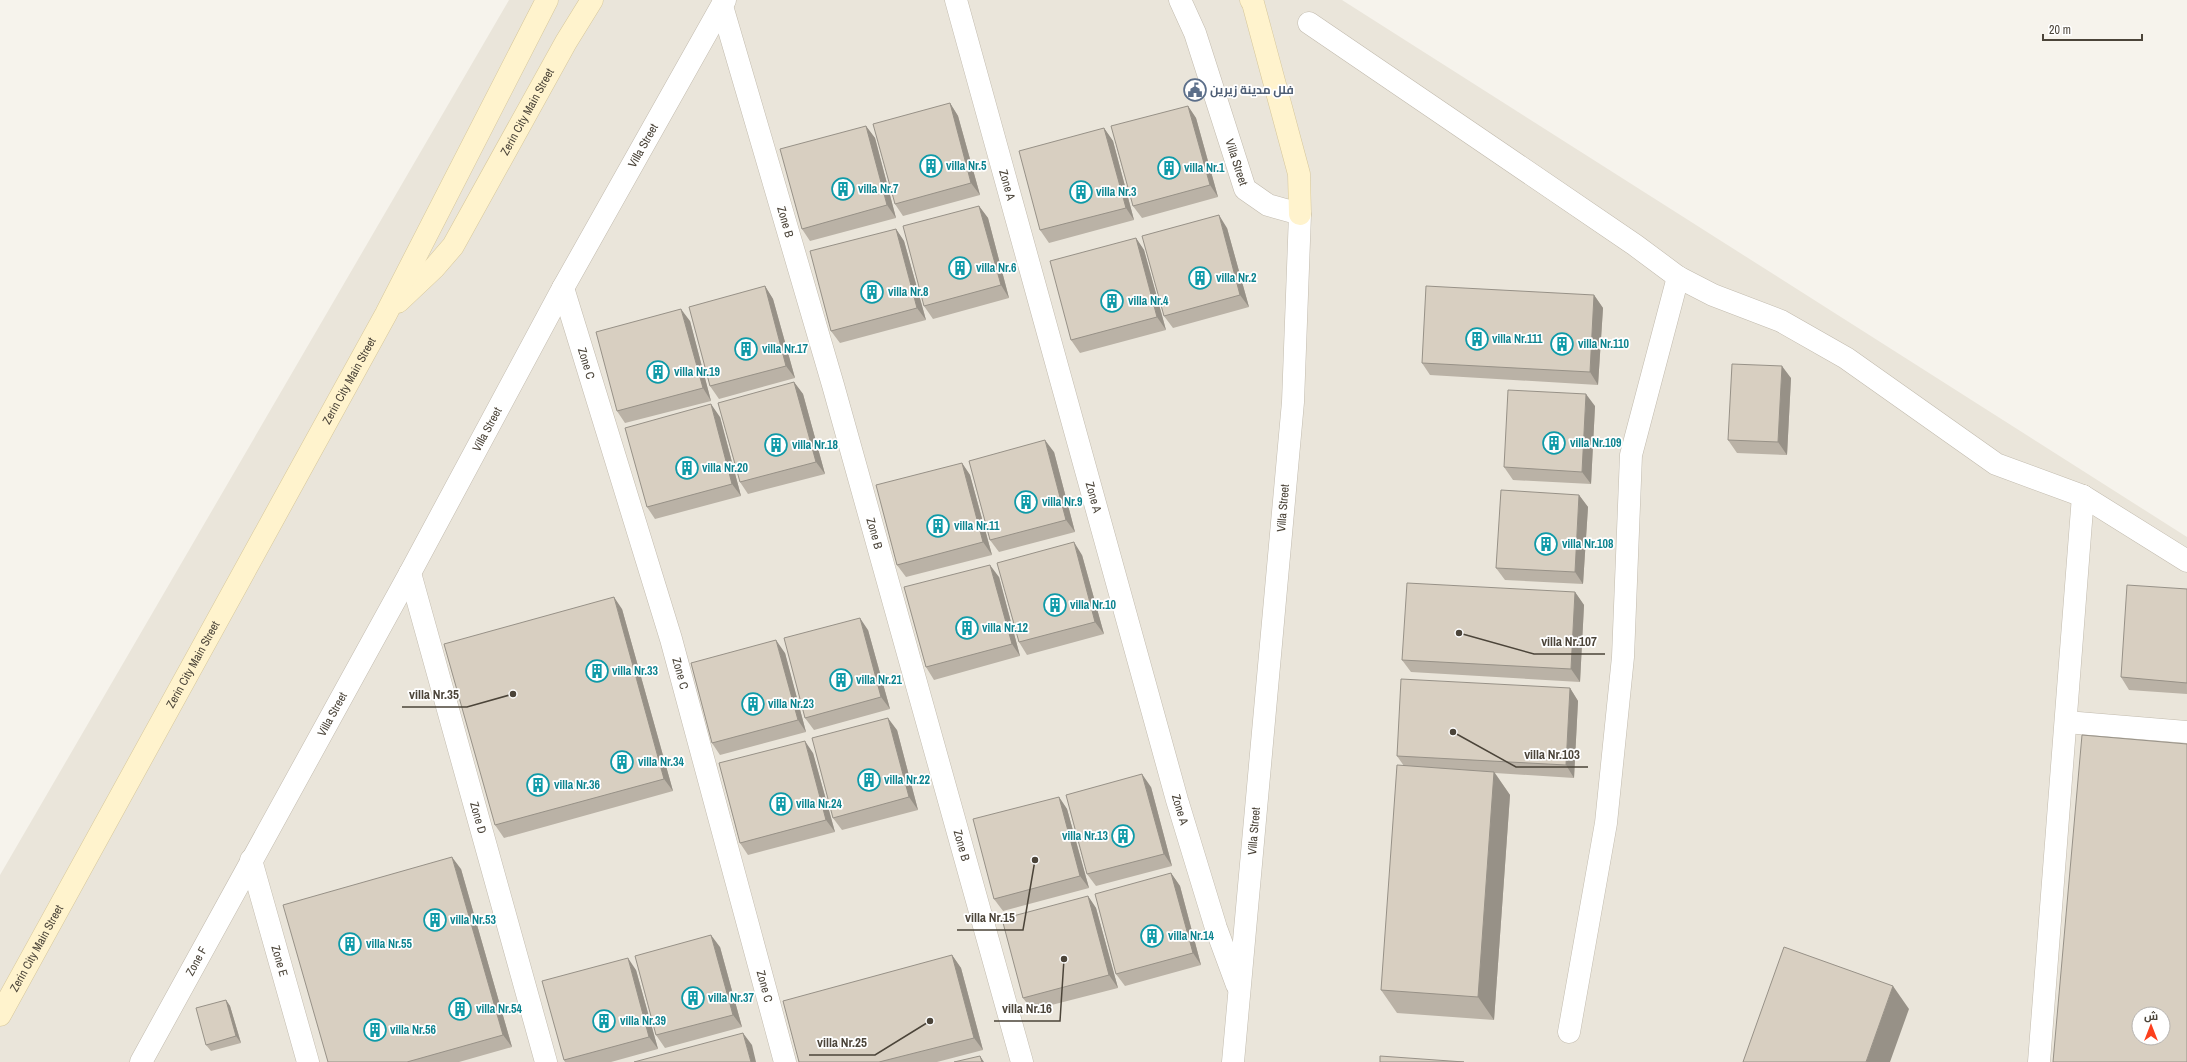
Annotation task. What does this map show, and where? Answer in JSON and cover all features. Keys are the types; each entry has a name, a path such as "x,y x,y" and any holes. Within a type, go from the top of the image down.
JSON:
{"street":[{"name":"Zerin City Main Street","path":"0,1015 386,314 547,0"},
{"name":"Zerin City Main Street","path":"386,314 434,268 453,246 566,42 592,0"},
{"name":"Zone A","path":"956,0 1175,793 1212,914 1239,992"},
{"name":"Villa Street","path":"1180,0 1195,33 1245,189 1268,205 1300,214 1293,402 1239,992 1234,1062"},
{"path":"1250,0 1253,3 1299,174 1300,214"},
{"name":"Villa Street","path":"251,860 410,573 563,288 724,3"},
{"name":"Zone B","path":"724,3 835,393 1022,1062"},
{"path":"1309,23 1635,245 1678,277 1714,296 1781,321 1846,358 1996,464 2083,496 2187,561"},
{"path":"1569,1032 1606,823 1623,657 1631,455 1678,277"},
{"name":"Zone C","path":"563,288 671,639 785,1062"},
{"path":"2039,1062 2083,496"},
{"name":"Zone D","path":"410,573 546,1062"},
{"path":"2066,722 2187,732"},
{"name":"Zone F","path":"141,1062 251,860"},
{"name":"Zone E","path":"251,860 308,1062"}],"shaded area":[{"path":"509,0 1342,0 2187,537 2187,1062 0,1062 0,875"}],"building":[{"name":"villa Nr.5","path":"950,103 971,183 895,204 873,124"},
{"name":"villa Nr.1","path":"1188,106 1210,185 1133,206 1111,126"},
{"name":"villa Nr.7","path":"866,126 887,205 802,229 780,149"},
{"name":"villa Nr.3","path":"1104,128 1126,208 1040,230 1019,151"},
{"name":"villa Nr.6","path":"979,206 1001,285 924,306 903,226"},
{"name":"villa Nr.2","path":"1219,215 1240,295 1164,316 1142,236"},
{"name":"villa Nr.8","path":"896,229 917,308 831,331 810,251"},
{"name":"villa Nr.4","path":"1136,238 1157,317 1071,340 1050,261"},
{"name":"villa Nr.17","path":"765,286 786,366 710,386 689,307"},
{"path":"1426,286 1594,295 1590,372 1422,363"},
{"name":"villa Nr.19","path":"681,309 703,388 617,411 596,332"},
{"path":"1732,364 1782,366 1778,442 1728,440"},
{"name":"villa Nr.18","path":"794,382 816,462 740,482 718,403"},
{"name":"villa Nr.109","path":"1508,390 1586,394 1582,472 1504,467"},
{"name":"villa Nr.20","path":"711,404 732,484 647,507 625,428"},
{"name":"villa Nr.9","path":"1045,440 1066,520 990,540 969,461"},
{"name":"villa Nr.11","path":"962,463 983,542 897,565 876,485"},
{"name":"villa Nr.108","path":"1501,490 1579,495 1575,572 1496,568"},
{"name":"villa Nr.10","path":"1074,542 1095,622 1019,642 997,563"},
{"name":"villa Nr.12","path":"990,565 1012,644 926,667 904,587"},
{"path":"1407,583 1575,592 1571,669 1402,660"},
{"path":"2127,585 2187,589 2187,683 2121,677"},
{"path":"614,597 664,779 495,825 444,644"},
{"name":"villa Nr.21","path":"860,618 881,697 805,718 784,638"},
{"name":"villa Nr.23","path":"776,640 798,720 712,743 691,663"},
{"path":"1401,679 1570,688 1566,765 1397,756"},
{"name":"villa Nr.22","path":"888,718 909,797 833,818 812,738"},
{"path":"2082,735 2187,744 2187,1062 2053,1062"},
{"name":"villa Nr.24","path":"805,741 826,820 740,843 719,763"},
{"path":"1397,765 1494,772 1478,997 1381,990"},
{"name":"villa Nr.13","path":"1142,774 1164,854 1087,874 1066,795"},
{"path":"1059,797 1080,876 994,899 973,819"},
{"path":"452,857 503,1035 407,1062 328,1062 283,905"},
{"name":"villa Nr.14","path":"1171,873 1193,953 1116,974 1095,894"},
{"path":"1088,896 1109,975 1023,998 1002,919"},
{"name":"villa Nr.37","path":"711,935 733,1015 656,1035 635,956"},
{"path":"1784,947 1893,986 1866,1062 1743,1062"},
{"path":"952,955 974,1038 879,1062 799,1062 783,1001"},
{"name":"villa Nr.39","path":"628,958 649,1037 564,1060 542,981"},
{"path":"226,1000 236,1036 206,1045 196,1008"},
{"path":"743,1033 751,1062 634,1062"},
{"path":"980,1056 982,1062 954,1062"},
{"path":"1380,1056 1464,1062 1380,1062"}],"place":[{"name":"فلل مدينة زيرين","path":"1195,90"},
{"name":"villa Nr.5","path":"931,166"},
{"name":"villa Nr.1","path":"1169,168"},
{"name":"villa Nr.7","path":"843,189"},
{"name":"villa Nr.3","path":"1081,192"},
{"name":"villa Nr.6","path":"960,268"},
{"name":"villa Nr.2","path":"1200,278"},
{"name":"villa Nr.8","path":"872,292"},
{"name":"villa Nr.4","path":"1112,301"},
{"name":"villa Nr.111","path":"1477,339"},
{"name":"villa Nr.110","path":"1562,344"},
{"name":"villa Nr.17","path":"746,349"},
{"name":"villa Nr.19","path":"658,372"},
{"name":"villa Nr.109","path":"1554,443"},
{"name":"villa Nr.18","path":"776,445"},
{"name":"villa Nr.20","path":"687,468"},
{"name":"villa Nr.9","path":"1026,502"},
{"name":"villa Nr.11","path":"938,526"},
{"name":"villa Nr.108","path":"1546,544"},
{"name":"villa Nr.10","path":"1055,605"},
{"name":"villa Nr.12","path":"967,628"},
{"name":"villa Nr.107","path":"1459,633"},
{"name":"villa Nr.33","path":"597,671"},
{"name":"villa Nr.21","path":"841,680"},
{"name":"villa Nr.35","path":"513,694"},
{"name":"villa Nr.23","path":"753,704"},
{"name":"villa Nr.103","path":"1453,732"},
{"name":"villa Nr.34","path":"622,762"},
{"name":"villa Nr.22","path":"869,780"},
{"name":"villa Nr.36","path":"538,785"},
{"name":"villa Nr.24","path":"781,804"},
{"name":"villa Nr.13","path":"1123,836"},
{"name":"villa Nr.15","path":"1035,860"},
{"name":"villa Nr.53","path":"435,920"},
{"name":"villa Nr.14","path":"1152,936"},
{"name":"villa Nr.55","path":"350,944"},
{"name":"villa Nr.16","path":"1064,959"},
{"name":"villa Nr.37","path":"693,998"},
{"name":"villa Nr.54","path":"460,1009"},
{"name":"villa Nr.39","path":"604,1021"},
{"name":"villa Nr.25","path":"930,1021"},
{"name":"villa Nr.56","path":"375,1030"}]}
